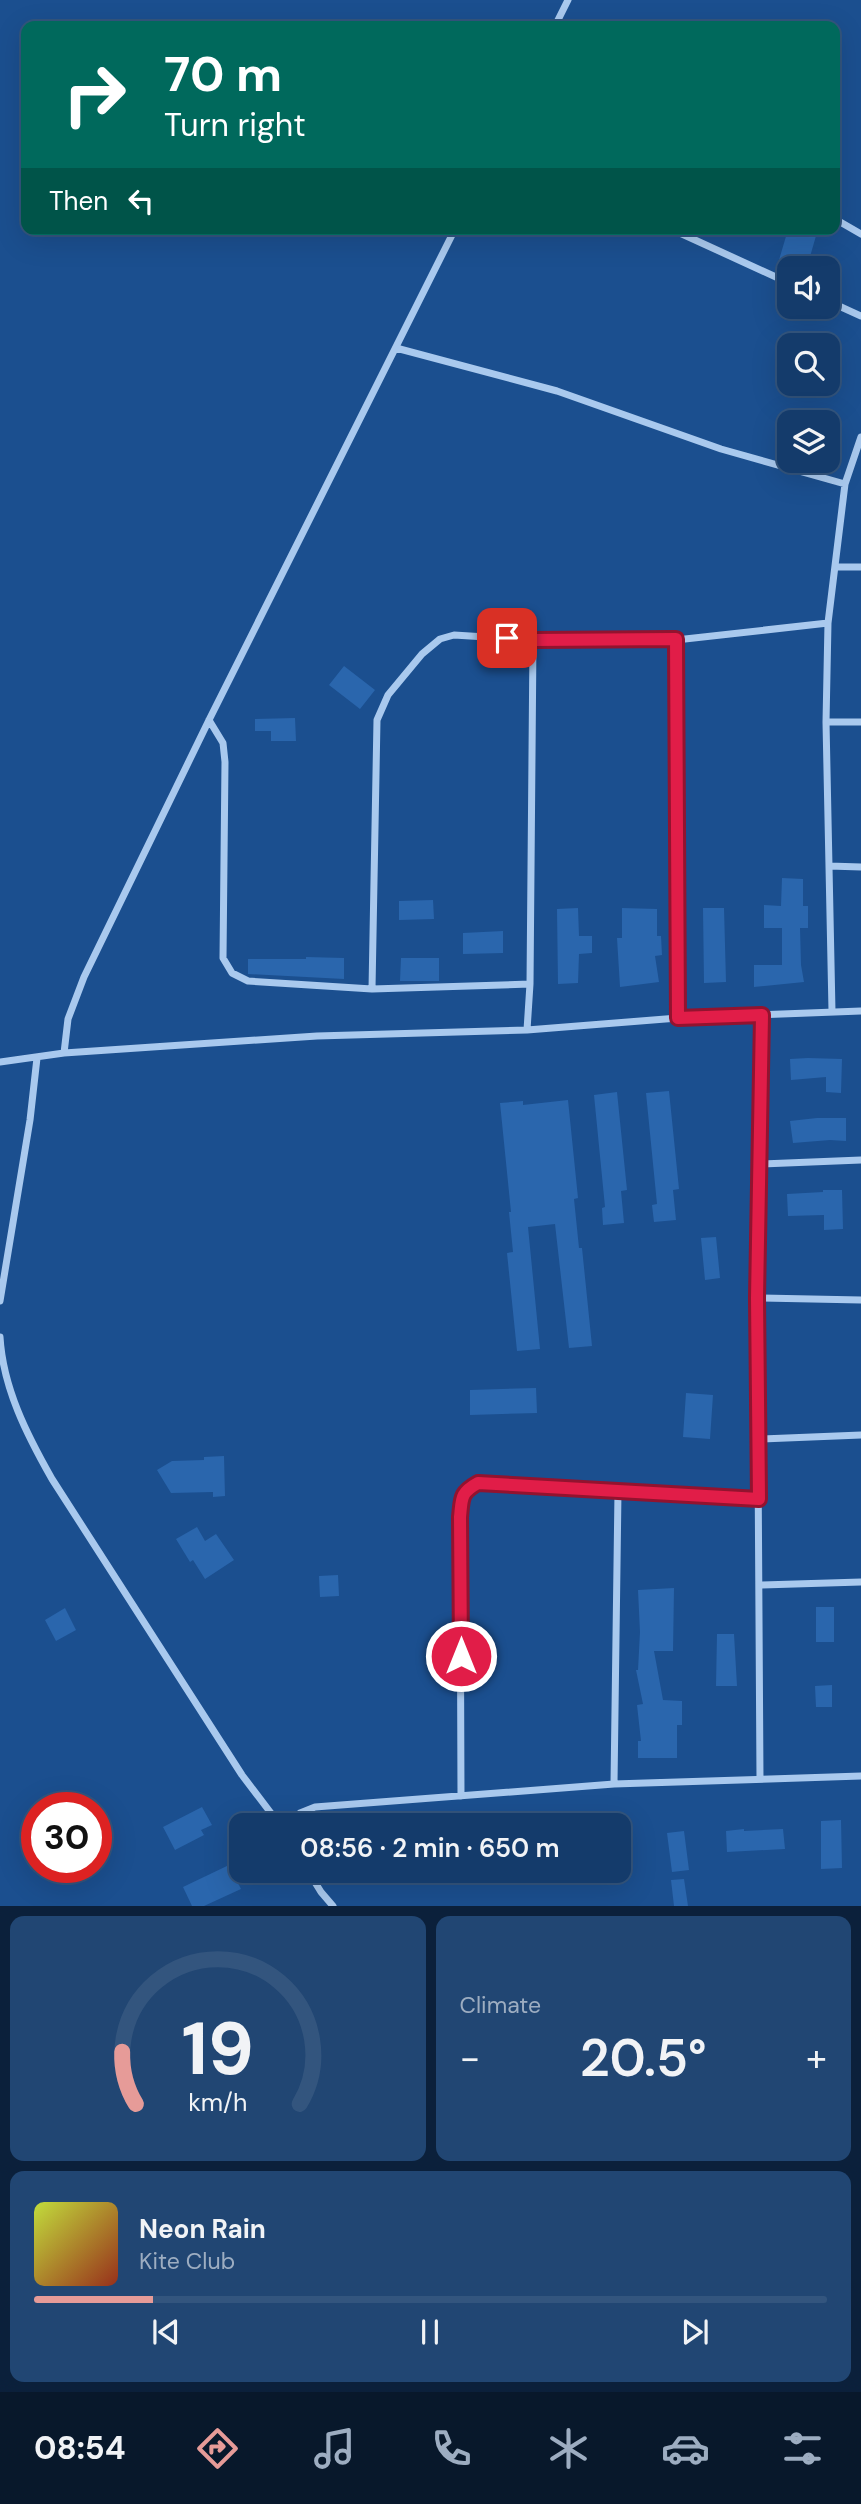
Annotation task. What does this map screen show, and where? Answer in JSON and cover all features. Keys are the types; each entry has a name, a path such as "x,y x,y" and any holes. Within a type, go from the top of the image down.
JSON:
{"street":[{"path":"558,21 568,0"},
{"path":"840,222 861,234"},
{"path":"64,1053 68,1019 83,977 452,235"},
{"path":"684,235 777,278"},
{"path":"840,306 861,316"},
{"path":"396,348 557,391 722,449 845,484"},
{"path":"832,1011 826,722 828,623 845,484 861,436"},
{"path":"835,567 861,567"},
{"path":"372,989 377,720 388,695 422,654 440,639 454,635 533,640 676,639 828,623"},
{"path":"676,639 678,1018"},
{"path":"527,1030 530,984 533,640"},
{"path":"209,720 223,743 225,762 223,958 232,973 248,981 372,989 530,984"},
{"path":"826,722 861,722"},
{"path":"829,866 861,867"},
{"path":"0,1062 64,1053 317,1036 527,1030 678,1018 861,1011"},
{"path":"760,1778 757,1298 762,1015"},
{"path":"0,1301 30,1120 37,1058"},
{"path":"760,1164 861,1160"},
{"path":"757,1298 861,1300"},
{"path":"0,1337 9,1385 26,1432 52,1479 242,1775 271,1813"},
{"path":"759,1440 861,1435"},
{"path":"461,1796 460,1517 462,1495 467,1489 478,1483 759,1499"},
{"path":"614,1784 618,1492"},
{"path":"760,1585 861,1582"},
{"path":"300,1813 315,1807 614,1784 861,1776"},
{"path":"315,1883 333,1906"}],"building":[{"path":"786,235 816,235 810,256 780,256"},
{"path":"344,666 375,690 360,709 329,685"},
{"path":"295,718 296,741 271,741 271,731 255,731 255,719"},
{"path":"782,878 803,879 803,906 808,906 808,928 800,928 804,982 754,987 754,965 782,965 782,928 764,928 764,905 781,906"},
{"path":"433,900 434,919 399,920 399,901"},
{"path":"578,908 579,936 592,936 592,953 579,954 578,983 558,984 557,909"},
{"path":"622,908 657,909 657,936 661,936 662,955 655,956 659,982 620,987 617,938 622,938"},
{"path":"703,908 724,908 726,982 704,983"},
{"path":"503,931 503,953 463,954 463,933"},
{"path":"344,958 344,979 248,974 248,959"},
{"path":"401,958 439,958 439,981 400,981"},
{"path":"790,1059 842,1059 841,1093 826,1092 826,1077 791,1080"},
{"path":"669,1091 679,1189 673,1190 676,1220 654,1222 652,1205 657,1204 646,1093"},
{"path":"617,1092 627,1190 621,1191 624,1223 603,1225 602,1208 605,1207 594,1095"},
{"path":"568,1100 578,1198 574,1199 592,1346 569,1348 555,1224 528,1227 540,1349 517,1351 507,1253 513,1252 511,1212 500,1103 523,1101 523,1105"},
{"path":"846,1118 846,1141 793,1143 790,1121"},
{"path":"842,1190 843,1229 824,1230 824,1215 788,1216 787,1194"},
{"path":"716,1237 720,1278 705,1280 701,1238"},
{"path":"536,1388 537,1413 470,1415 470,1390"},
{"path":"686,1393 713,1395 710,1439 683,1437"},
{"path":"224,1456 225,1496 213,1497 213,1492 171,1493 157,1470 172,1461"},
{"path":"197,1527 205,1541 216,1534 234,1560 205,1579 193,1560 190,1562 176,1539"},
{"path":"338,1575 339,1596 320,1597 319,1576"},
{"path":"674,1588 673,1651 654,1651 663,1700 682,1701 682,1725 677,1725 677,1758 638,1758 638,1741 641,1741 637,1705 643,1704 636,1670 640,1632 638,1590"},
{"path":"816,1607 834,1607 834,1642 816,1642"},
{"path":"65,1608 76,1630 56,1641 45,1620"},
{"path":"717,1634 734,1634 737,1686 716,1686"},
{"path":"832,1685 832,1707 816,1707 815,1686"},
{"path":"202,1807 212,1825 201,1830 204,1835 175,1850 163,1827"},
{"path":"841,1820 842,1868 821,1869 821,1821"},
{"path":"783,1829 785,1849 727,1852 726,1831"},
{"path":"684,1831 689,1870 672,1872 667,1833"},
{"path":"229,1865 229,1883 238,1883 241,1889 204,1906 192,1906 183,1887"},
{"path":"684,1879 688,1906 674,1906 671,1880"}],"route":[{"path":"461,1656 462,1495 478,1483 759,1499 757,1298 762,1015 678,1018 676,639 507,638"}]}
